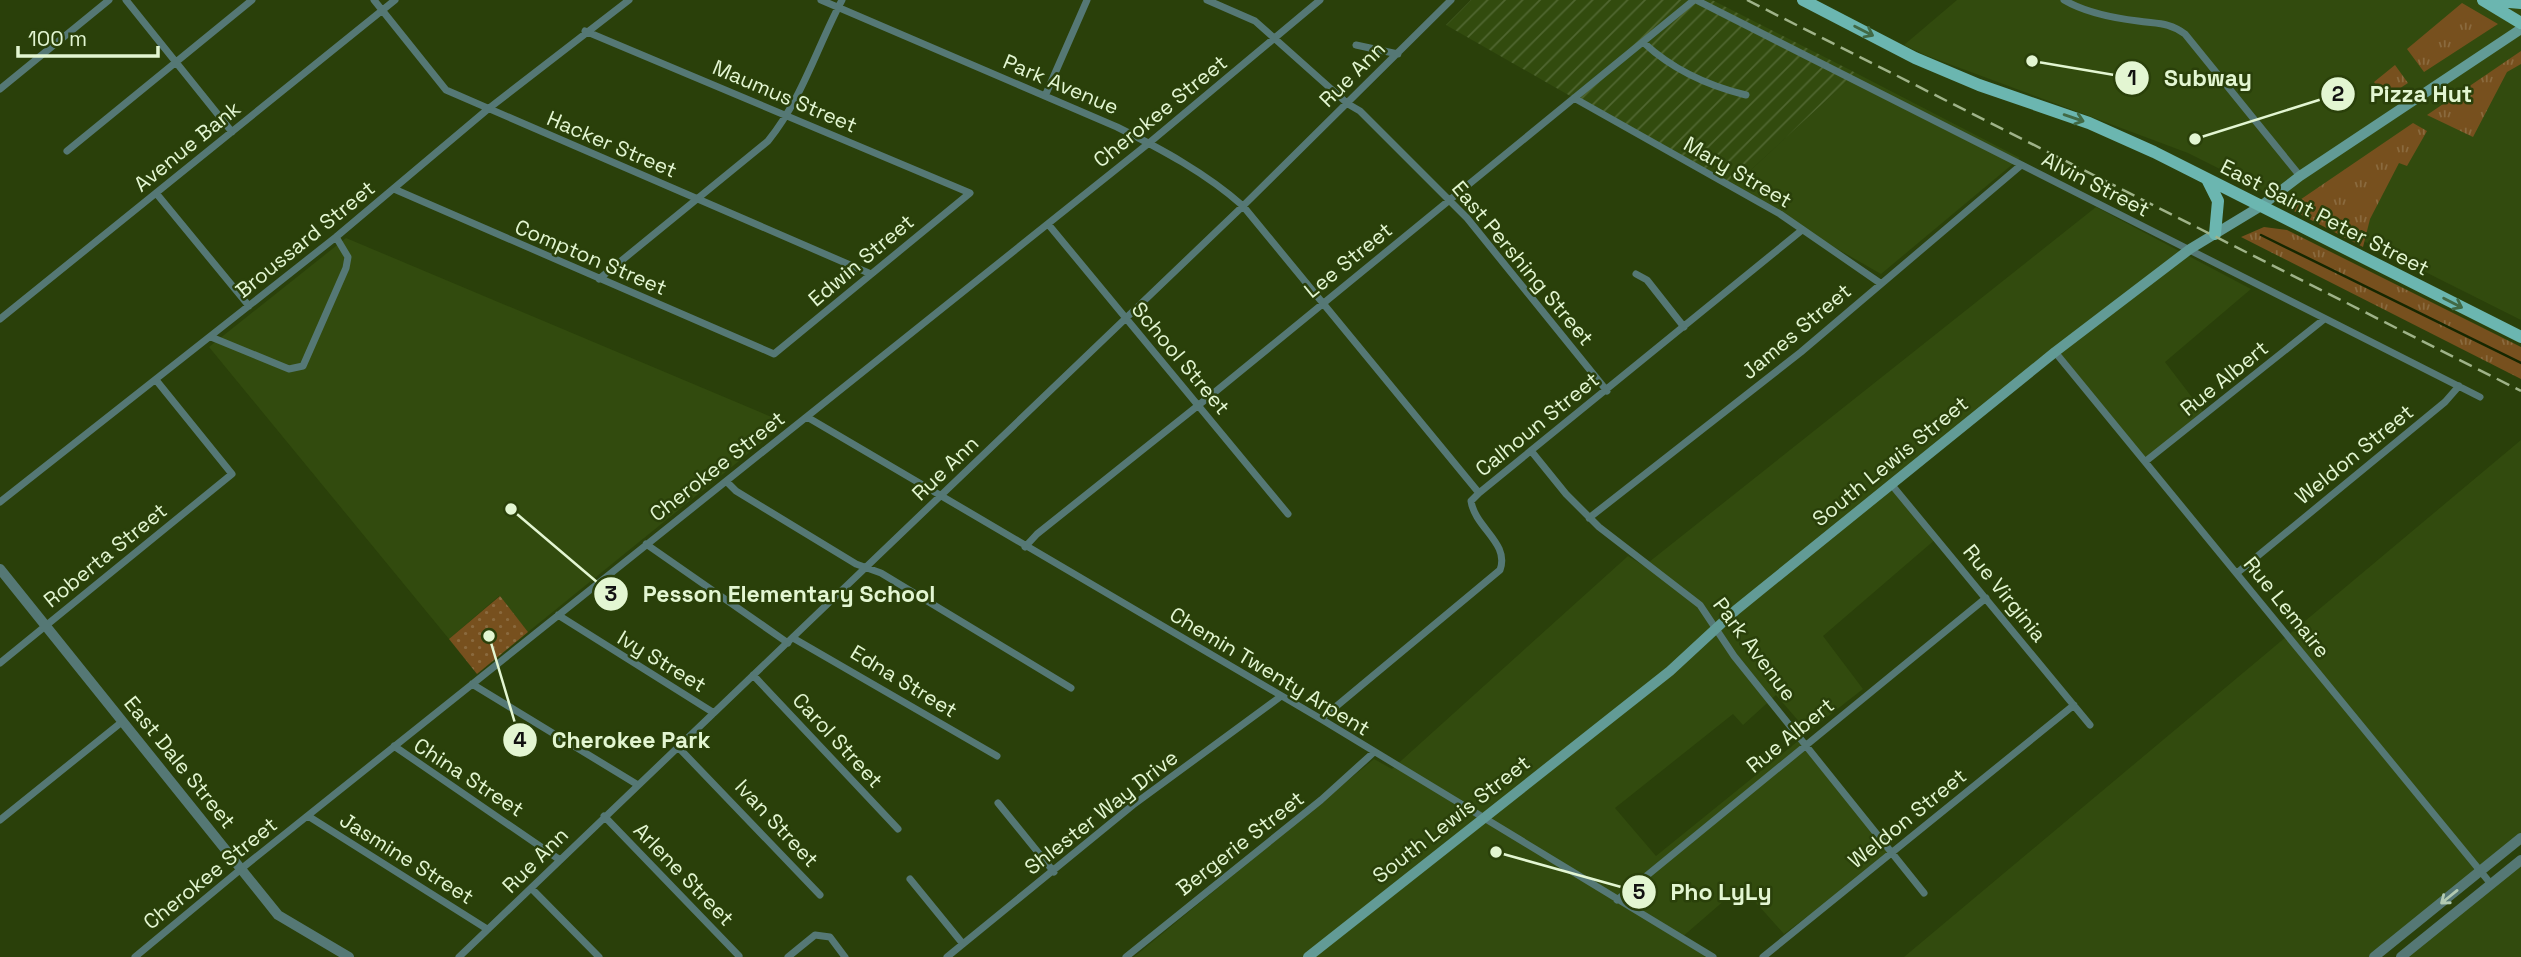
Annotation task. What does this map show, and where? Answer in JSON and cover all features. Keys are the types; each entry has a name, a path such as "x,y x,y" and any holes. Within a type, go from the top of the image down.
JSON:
{"main road":[{"name":"East Saint Peter Street","path":"1803,0 1915,58 1979,85 2089,123 2207,179 2521,337"},
{"path":"2485,0 2521,3"},
{"path":"2485,0 2521,23"},
{"name":"South Lewis Street","path":"1308,957 1670,671 1891,484 2055,352 2190,249 2260,206 2300,176 2521,29"},
{"path":"2207,179 2218,201 2215,234"}],"street":[{"path":"0,89 109,0"},
{"path":"125,0 232,132"},
{"path":"67,151 252,0"},
{"name":"Hacker Street","path":"374,0 446,90 871,274"},
{"name":"Avenue Bank","path":"0,319 395,0"},
{"name":"Broussard Street","path":"0,502 337,237 585,31 611,16 629,0"},
{"name":"Park Avenue","path":"821,0 840,4 1149,143 1222,187 1243,206 1479,493"},
{"path":"1045,96 1087,0"},
{"name":"East Pershing Street","path":"1207,0 1255,21 1348,104 1360,111 1450,199 1607,391"},
{"name":"Cherokee Street","path":"135,957 394,746 1149,143 1320,0"},
{"name":"Rue Ann","path":"459,957 1243,206 1451,0"},
{"name":"Lee Street","path":"1025,547 1037,534 1695,0"},
{"name":"Alvin Street","path":"1695,0 2020,166 2190,249 2323,320 2480,397"},
{"path":"2064,0 2091,13 2140,22 2164,22 2185,34 2300,176"},
{"path":"599,279 768,141 789,115 840,4"},
{"name":"Maumus Street","path":"585,31 970,193"},
{"path":"1644,43 1660,57 1690,74 1722,89 1746,94"},
{"path":"1356,45 1398,54"},
{"name":"Mary Street","path":"1574,98 1802,230 1880,283"},
{"name":"James Street","path":"1589,518 1801,352 2020,166"},
{"name":"Compton Street","path":"394,189 774,354"},
{"path":"156,193 249,306"},
{"name":"Edwin Street","path":"774,354 970,193"},
{"name":"School Street","path":"1048,223 1288,514"},
{"name":"Calhoun Street","path":"1321,719 1500,570 1504,560 1501,549 1473,512 1471,501 1802,230"},
{"path":"211,337 289,369 303,366 346,268 348,257 337,237"},
{"path":"1636,274 1647,280 1684,327"},
{"name":"Rue Albert","path":"2146,461 2323,320"},
{"name":"Rue Lemaire","path":"2055,352 2491,884"},
{"name":"Roberta Street","path":"0,663 232,474 156,380"},
{"name":"Weldon Street","path":"2237,573 2445,402 2459,386"},
{"name":"Chemin Twenty Arpent","path":"807,417 1321,719 1713,957"},
{"name":"Park Avenue","path":"1532,452 1589,518 1700,604 1734,656 1924,892"},
{"path":"727,482 736,491 867,568 881,573 1071,688"},
{"name":"Rue Virginia","path":"1891,484 2090,725"},
{"name":"Edna Street","path":"646,544 790,640 996,757"},
{"name":"East Dale Street","path":"0,569 278,915 349,957"},
{"name":"Rue Albert","path":"1617,900 1986,598"},
{"name":"Ivy Street","path":"558,615 568,624 714,713"},
{"name":"Carol Street","path":"753,675 898,829"},
{"path":"472,684 638,785"},
{"name":"Shlester Way Drive","path":"947,957 1133,805 1280,697"},
{"name":"Weldon Street","path":"1763,957 2074,705"},
{"path":"0,820 122,722"},
{"name":"China Street","path":"394,746 560,860"},
{"name":"Ivan Street","path":"678,747 820,895"},
{"name":"Bergerie Street","path":"1126,957 1321,800 1373,753"},
{"path":"998,803 1054,872"},
{"name":"Jasmine Street","path":"308,816 487,929"},
{"name":"Arlene Street","path":"604,816 738,956"},
{"path":"2374,957 2521,838"},
{"path":"2401,957 2521,860"},
{"path":"910,879 963,944"},
{"path":"531,888 599,957"},
{"path":"788,957 815,935 830,937 845,957"}],"shaded area":[{"path":"1471,0 1712,0 1856,73 1731,188 1446,25"},
{"path":"1957,0 2521,0 2521,320 2188,153 1904,45"},
{"path":"1856,73 2020,158 1881,274 1731,188"},
{"path":"2096,207 2251,289 2165,362 2204,413 2146,461 2055,352 1891,484 1937,538 1823,636 1863,689 1808,732 1776,695 1743,725 1733,714 1615,808 1656,856 1798,741 1893,852 1784,934 1741,886 1681,938 1712,957 1134,957 1374,759 1392,769 1628,556 1644,566"},
{"path":"346,238 786,423 528,632 499,596 449,639 209,347"},
{"path":"2521,440 2521,841 2381,957 1904,957"},
{"path":"2521,859 2521,957 2400,957"}],"green space":[{"path":"2462,3 2498,24 2424,72 2407,49"},
{"path":"2521,51 2521,64 2507,72 2473,137 2427,115"},
{"path":"2395,65 2408,83 2385,98 2374,82"},
{"path":"2413,123 2427,131 2407,166 2399,163 2370,219 2363,247 2288,208"},
{"path":"2264,227 2287,230 2521,347 2521,379 2241,237"},
{"path":"500,596 528,632 477,674 449,639"}],"waterway":[{"path":"2261,235 2521,363"}],"railway":[{"path":"1747,0 2521,391"}],"place":[{"name":"Subway","path":"2032,61"},
{"name":"Pizza Hut","path":"2195,139"},
{"name":"Pesson Elementary School","path":"511,509"},
{"name":"Cherokee Park","path":"489,636"},
{"name":"Pho LyLy","path":"1496,852"}]}
